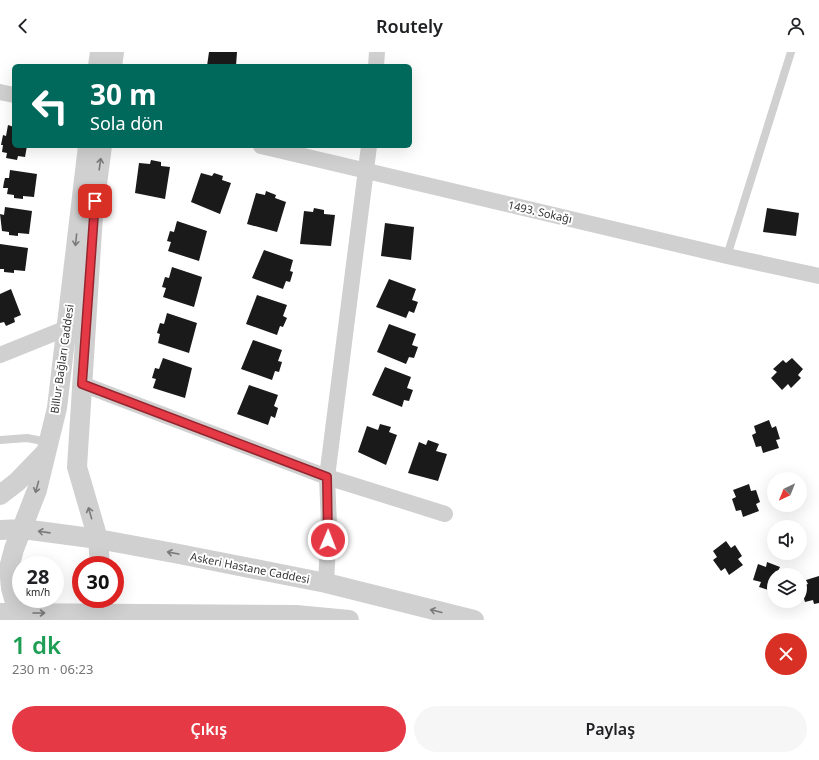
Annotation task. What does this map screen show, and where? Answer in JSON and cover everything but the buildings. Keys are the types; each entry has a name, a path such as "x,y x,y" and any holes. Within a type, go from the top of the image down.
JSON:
{"street":[{"path":"98,64 100,52"},
{"path":"112,64 114,52"},
{"path":"376,64 377,52"},
{"path":"0,92 12,95"},
{"name":"Billur Bağları Caddesi","path":"9,613 9,568 14,549 37,490 57,408 67,328 78,214 88,148"},
{"name":"Billur Bağları Caddesi","path":"99,556 98,539 77,467 93,215 102,148"},
{"name":"1493. Sokağı","path":"269,148 727,256 819,276"},
{"path":"326,583 329,526 327,477 369,148"},
{"path":"0,355 67,328"},
{"path":"82,384 327,477 445,514"},
{"path":"0,495 17,482 47,448"},
{"name":"Askeri Hastane Caddesi","path":"0,530 23,529 98,539 326,583 474,620"},
{"path":"9,613 72,607"},
{"path":"124,608 296,615 349,620"}],"lane":[{"path":"727,256 791,52"},
{"path":"0,440 27,438 47,448"}],"route":[{"path":"95,201 82,384 327,477 329,526 328,540"}]}
